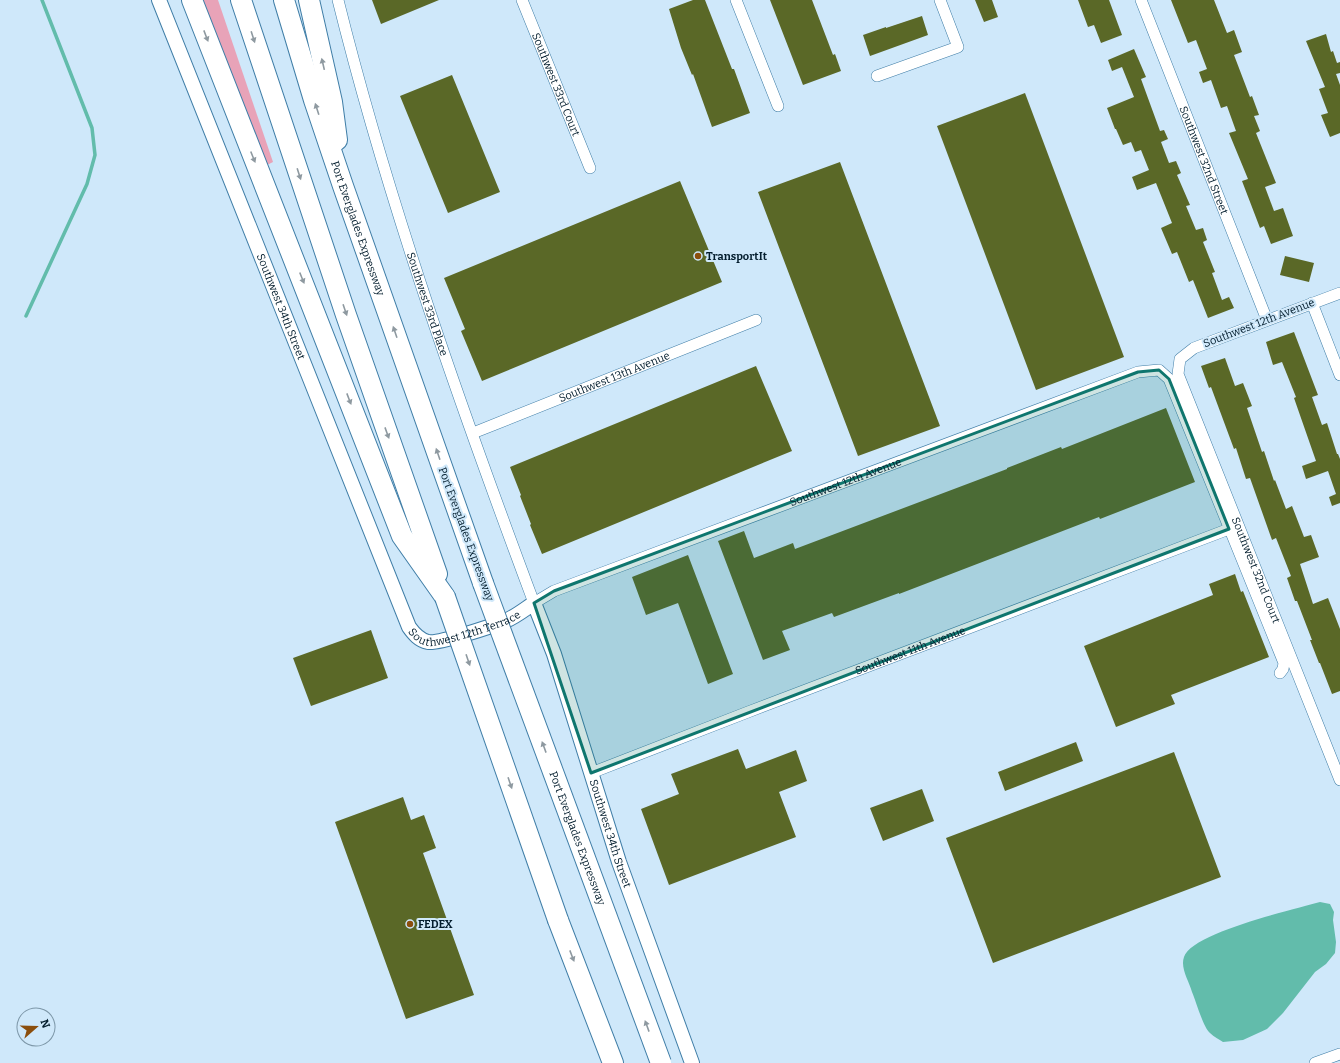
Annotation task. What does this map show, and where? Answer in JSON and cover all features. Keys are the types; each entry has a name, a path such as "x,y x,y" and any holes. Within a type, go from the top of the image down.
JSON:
{"highway":[{"path":"192,0 402,536 446,597"},
{"path":"241,0 341,300 556,912 613,1063"},
{"name":"Port Everglades Expressway","path":"284,0 314,100 343,186 483,584 661,1063"},
{"path":"309,0 332,102 343,186"}],"street":[{"name":"Southwest 34th Street","path":"159,0 404,613"},
{"name":"Southwest 33rd Place","path":"338,0 384,169 434,324 534,603"},
{"name":"Southwest 33rd Court","path":"522,0 590,168"},
{"path":"736,0 778,106"},
{"path":"877,76 958,47 940,0"},
{"name":"Southwest 32nd Street","path":"1141,0 1267,320"},
{"name":"Southwest 12th Avenue","path":"1180,359 1194,348 1340,293"},
{"path":"1312,304 1340,375"},
{"name":"Southwest 13th Avenue","path":"473,433 756,320"},
{"name":"Southwest 32nd Court","path":"1180,359 1178,374 1340,780"},
{"name":"Southwest 12th Avenue","path":"534,603 554,591 1138,372 1159,370"},
{"name":"Southwest 32nd Court","path":"1159,370 1169,380 1284,663 1283,669 1280,673"},
{"name":"Southwest 11th Avenue","path":"591,773 744,713 1229,530"},
{"name":"Southwest 34th Street","path":"534,603 554,654 619,862 692,1063"},
{"name":"Southwest 12th Terrace","path":"404,613 409,627 416,636 421,640 433,642 506,620 534,603"},
{"path":"1315,1063 1340,1054"}],"highlighted area":[{"path":"1159,370 1169,379 1229,529 591,773 534,603 554,591 1138,372"}],"shaded area":[{"path":"202,0 218,0 273,162 267,165"},
{"path":"1320,902 1330,904 1334,912 1333,920 1336,942 1335,953 1326,964 1315,972 1283,1013 1267,1029 1243,1040 1223,1042 1207,1030 1183,966 1184,957 1191,948 1205,939 1245,923"}],"building":[{"path":"372,0 439,0 381,24"},
{"path":"693,0 705,0 732,69 734,69 750,113 712,127 693,74 692,75 681,48 669,9"},
{"path":"770,0 812,0 833,55 835,54 841,71 803,85"},
{"path":"975,0 992,0 998,17 984,22"},
{"path":"1078,0 1109,0 1122,35 1101,43 1094,25 1088,27"},
{"path":"1171,0 1214,0 1227,33 1234,30 1242,52 1234,55 1250,97 1252,96 1259,115 1254,116 1260,131 1256,133 1276,183 1265,187 1274,211 1283,208 1293,236 1271,244 1264,226 1260,228 1242,181 1248,179 1229,133 1236,131 1227,106 1221,108 1211,80 1203,83 1199,72 1207,69 1196,40 1188,43"},
{"path":"922,16 928,35 870,56 863,35"},
{"path":"1326,34 1331,52 1333,51 1337,63 1340,62 1340,73 1336,74 1340,85 1340,133 1330,137 1321,115 1328,113 1319,89 1325,87 1306,41"},
{"path":"1134,49 1146,77 1141,79 1160,131 1164,130 1168,139 1161,142 1169,163 1176,161 1181,173 1177,175 1190,205 1186,206 1196,230 1203,228 1207,240 1203,242 1215,272 1212,273 1222,300 1229,297 1234,308 1208,318 1193,280 1189,282 1177,252 1172,254 1161,228 1172,223 1156,183 1137,190 1132,177 1149,170 1141,150 1135,152 1131,142 1123,145 1107,108 1134,97 1122,67 1112,71 1108,60"},
{"path":"452,75 500,192 448,213 400,96"},
{"path":"1025,93 1124,357 1036,390 937,126"},
{"path":"840,162 940,426 858,456 758,192"},
{"path":"680,181 722,282 482,381 461,331 465,329 444,278"},
{"path":"1285,256 1314,263 1309,282 1280,275"},
{"path":"1294,332 1318,395 1312,397 1322,425 1327,423 1340,459 1340,503 1332,506 1329,497 1336,494 1328,471 1306,479 1302,466 1316,461 1294,398 1296,397 1282,362 1273,365 1266,342"},
{"path":"1225,358 1235,386 1243,383 1252,406 1247,408 1262,452 1264,451 1274,481 1275,480 1286,509 1292,506 1304,537 1311,535 1319,557 1300,564 1313,604 1328,598 1340,629 1340,691 1332,694 1310,640 1312,640 1297,601 1295,601 1287,578 1291,576 1276,538 1272,540 1250,478 1246,479 1236,448 1234,449 1211,387 1209,388 1201,366"},
{"path":"756,366 792,451 542,554 530,525 531,524 520,496 521,495 510,467"},
{"path":"1166,408 1195,482 1100,519 1099,517 899,594 834,617 832,613 782,631 790,650 763,660 718,541 744,531 754,558 793,543 795,549 1007,469 1061,447 1062,449"},
{"path":"688,555 733,674 708,684 678,603 646,615 632,577"},
{"path":"1235,574 1241,592 1243,591 1269,657 1171,695 1175,704 1116,727 1084,646 1213,595 1209,584"},
{"path":"371,630 388,678 311,706 293,658"},
{"path":"1076,742 1083,761 1005,791 998,772"},
{"path":"738,749 746,769 796,750 807,781 779,792 796,837 669,885 641,809 679,794 671,774"},
{"path":"1174,752 1221,877 993,963 946,838"},
{"path":"922,789 934,821 883,841 870,808"},
{"name":"FEDEX","path":"403,797 411,820 424,815 436,848 423,853 474,995 406,1019 335,822"}],"waterway":[{"path":"26,316 87,184 95,155 92,128 42,0"}],"place":[{"name":"TransportIt","path":"698,256"},
{"name":"FEDEX","path":"410,924"}]}
